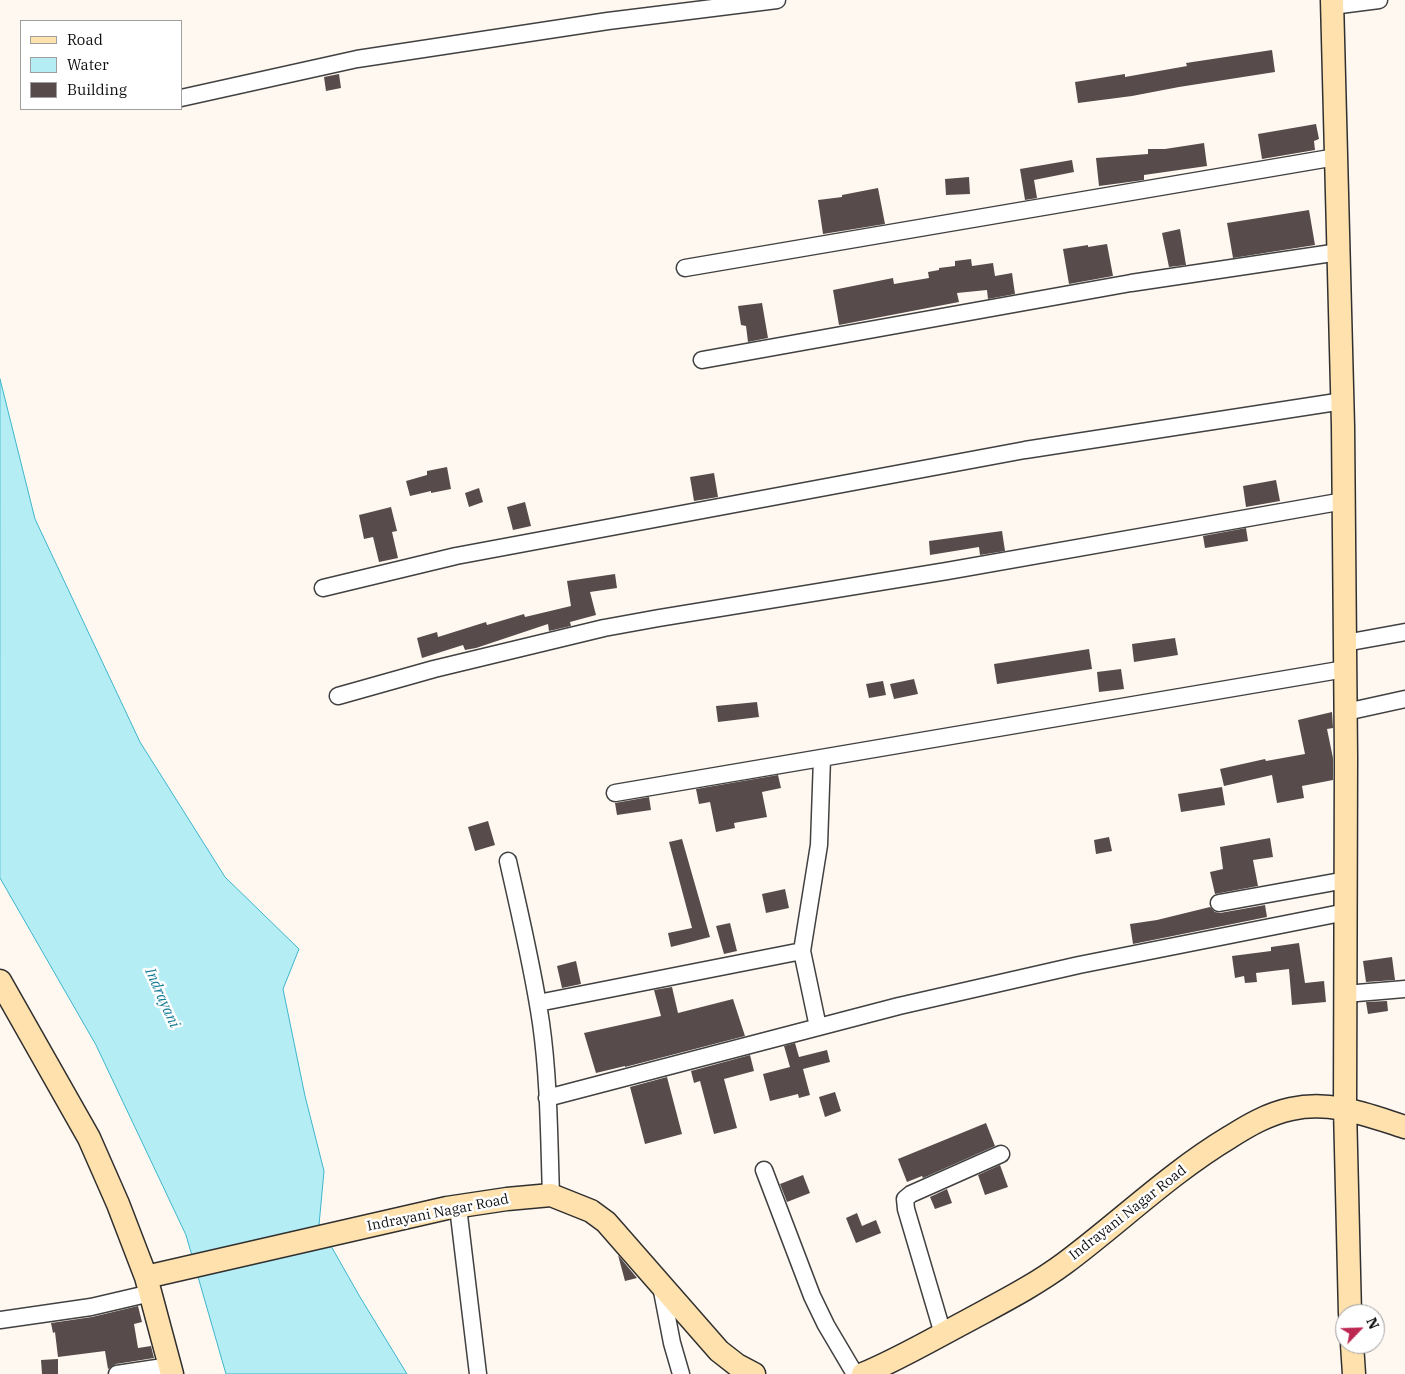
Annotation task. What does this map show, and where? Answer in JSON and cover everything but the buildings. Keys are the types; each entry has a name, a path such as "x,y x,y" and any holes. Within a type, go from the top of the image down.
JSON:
{"street":[{"path":"182,98 357,59 608,21 777,0"},
{"path":"1350,1304 1345,1108 1346,712 1343,401 1332,3 1379,0"},
{"path":"685,268 1336,156"},
{"path":"702,360 1131,283 1338,252"},
{"path":"323,588 456,556 1025,450 1343,401"},
{"path":"338,696 516,648 622,625 957,569 1344,501"},
{"path":"1345,643 1405,632"},
{"path":"615,792 1345,669"},
{"path":"1346,712 1405,699"},
{"path":"818,1027 802,951 819,845 822,758"},
{"path":"508,861 529,954 541,1024 547,1098 551,1195"},
{"path":"1219,903 1346,880"},
{"path":"547,1098 899,1006 1079,965 1346,912"},
{"path":"538,1003 802,951"},
{"path":"0,981 89,1138 118,1204 148,1285 171,1370 117,1374"},
{"path":"1346,994 1405,989"},
{"name":"Indrayani Nagar Road","path":"863,1374 943,1334 1024,1290 1104,1234 1159,1187 1210,1149 1268,1116 1292,1109 1309,1107 1345,1108 1405,1127"},
{"path":"943,1334 906,1209 905,1199 911,1194 1001,1154"},
{"path":"764,1170 812,1296 826,1325 855,1374"},
{"name":"Indrayani Nagar Road","path":"148,1285 168,1273 452,1207 551,1195 591,1211 606,1222 719,1351 737,1365 754,1374"},
{"path":"452,1207 478,1374"},
{"path":"661,1284 672,1343 681,1374"},
{"path":"0,1320 91,1307 148,1285"},
{"path":"1353,1354 1354,1374"}],"water":[{"name":"Indrayani","path":"0,379 35,519 140,742 225,877 299,949 283,989 305,1096 324,1171 319,1225 407,1374 226,1374 186,1235 96,1045 0,878"}]}
